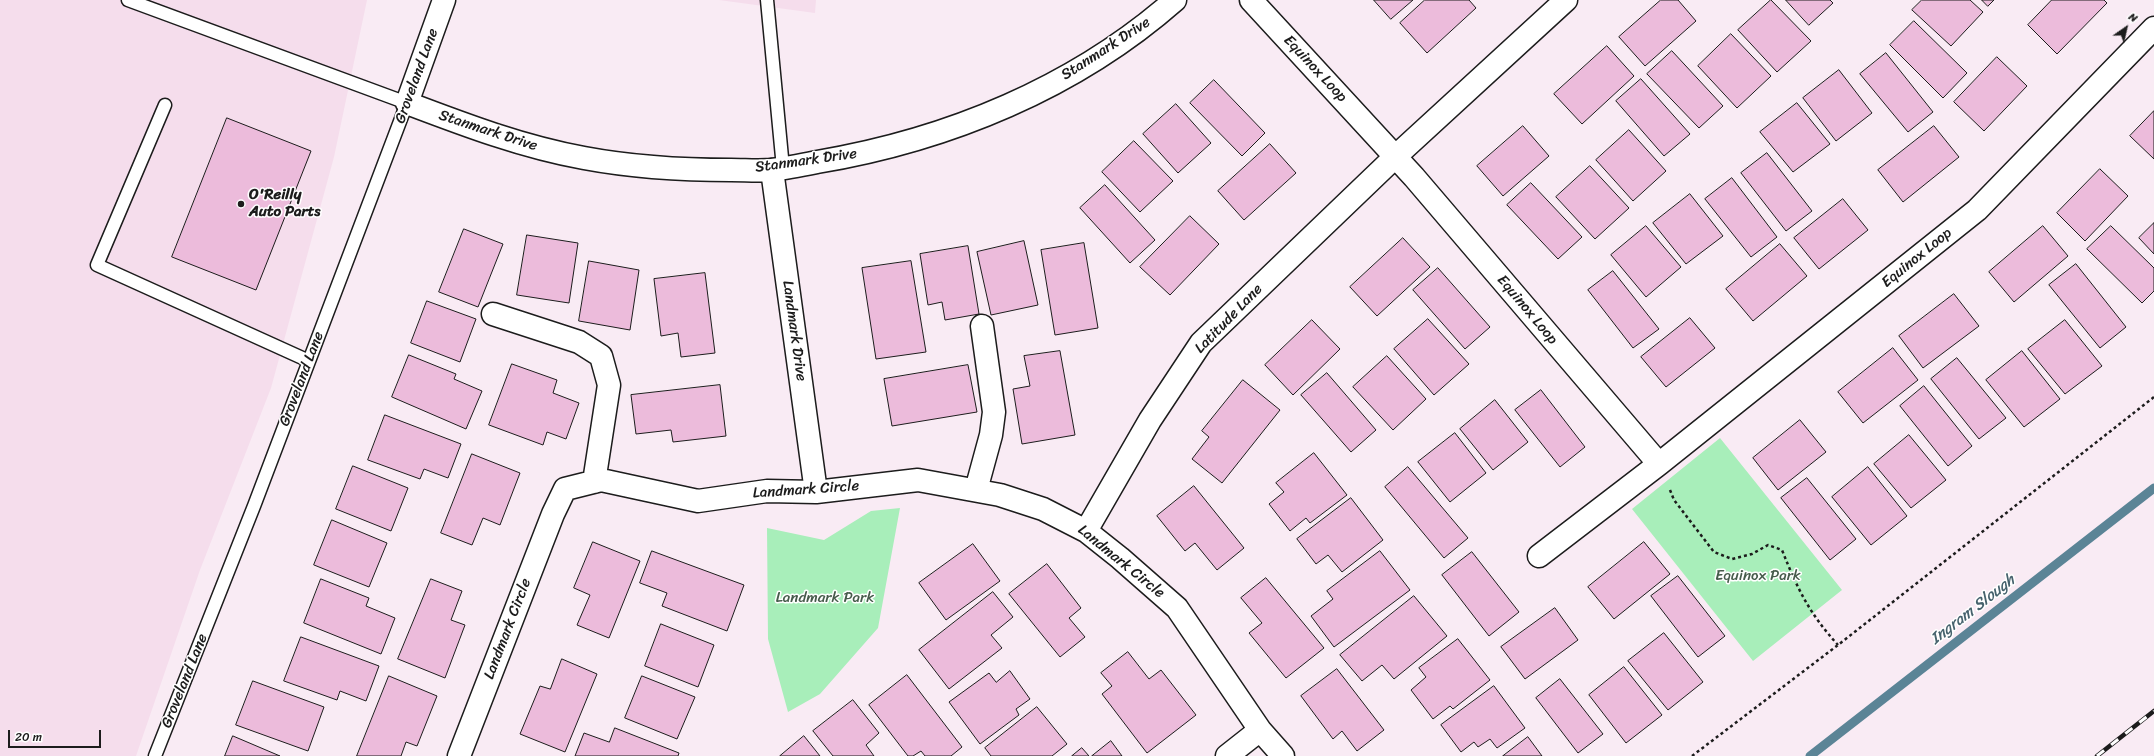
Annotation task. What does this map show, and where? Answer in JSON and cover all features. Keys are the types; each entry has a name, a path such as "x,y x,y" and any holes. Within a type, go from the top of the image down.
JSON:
{"street":[{"name":"Groveland Lane","path":"407,103 444,0"},
{"name":"Stanmark Drive","path":"407,103 478,130 584,158 639,165 699,170 777,169 846,157 910,142 975,121 1029,96 1093,61 1150,22 1175,0"},
{"name":"Equinox Loop","path":"1251,0 1396,156 1658,464"},
{"path":"1396,156 1566,0"},
{"name":"Equinox Loop","path":"1539,556 1658,464 1977,210 2154,28"},
{"name":"Latitude Lane","path":"1086,531 1150,420 1201,343 1396,156"},
{"name":"Landmark Drive","path":"777,169 816,492"},
{"path":"493,314 579,342 601,356 609,385 594,482"},
{"path":"976,490 991,435 994,412 982,326"},
{"name":"Landmark Circle","path":"459,756 553,514 565,489 601,480 698,501 767,491 816,492 918,480 1000,495 1044,509 1086,531 1120,558 1176,608 1260,730 1283,756"},
{"path":"1227,756 1260,730"}],"lane":[{"path":"128,0 407,103"},
{"path":"767,0 777,169"},
{"name":"Groveland Lane","path":"155,756 254,506 407,103"},
{"path":"165,105 98,265 309,361"}],"path":[{"path":"1692,756 1838,645 2154,397"},
{"path":"1658,464 1674,500 1714,552 1732,559 1752,554 1768,545 1782,550 1801,595 1824,629 1838,645"}],"shaded area":[{"path":"0,0 367,0 334,157 271,388 200,570 136,756 0,756"},
{"path":"719,0 816,0 815,13"}],"green space":[{"name":"Equinox Park","path":"1720,438 1842,590 1753,661 1632,509"},
{"name":"Landmark Park","path":"900,508 878,628 820,694 788,712 768,639 767,528 824,540 871,511"}],"building":[{"path":"1374,0 1413,0 1391,19"},
{"path":"1425,0 1469,0 1476,8 1427,53 1400,23"},
{"path":"1661,0 1678,0 1696,21 1645,66 1619,37"},
{"path":"1771,0 1811,41 1777,72 1738,30"},
{"path":"1786,0 1830,0 1833,3 1809,25"},
{"path":"1922,0 1970,0 1983,12 1951,46 1912,10"},
{"path":"1982,0 1994,0 1988,6"},
{"path":"2052,0 2104,0 2107,3 2057,54 2028,25"},
{"path":"1914,21 1967,73 1943,98 1890,45"},
{"path":"1731,34 1771,76 1737,108 1698,66"},
{"path":"1607,46 1634,76 1582,124 1554,94"},
{"path":"1672,51 1723,106 1699,128 1647,74"},
{"path":"1886,53 1933,112 1908,132 1860,74"},
{"path":"1997,57 2027,86 1984,131 1954,102"},
{"path":"1839,70 1872,113 1836,141 1803,98"},
{"path":"1641,79 1690,134 1664,156 1616,101"},
{"path":"1214,80 1265,133 1242,156 1190,103"},
{"path":"1797,103 1830,144 1793,172 1760,132"},
{"path":"1176,104 1211,143 1178,173 1143,134"},
{"path":"2154,111 2154,159 2130,136"},
{"name":"O'Reilly Auto Parts","path":"227,118 311,151 256,290 172,257"},
{"path":"1523,126 1549,156 1503,196 1477,166"},
{"path":"1934,126 1959,157 1903,202 1878,170"},
{"path":"1629,130 1666,171 1633,201 1596,160"},
{"path":"1134,141 1173,181 1140,212 1102,172"},
{"path":"1270,144 1296,173 1244,220 1218,191"},
{"path":"1767,153 1812,211 1786,231 1741,173"},
{"path":"1590,166 1629,208 1595,239 1556,197"},
{"path":"2100,169 2128,196 2085,241 2057,213"},
{"path":"1732,178 1777,237 1751,257 1705,199"},
{"path":"1531,183 1582,237 1558,259 1507,205"},
{"path":"1105,185 1155,240 1130,263 1080,208"},
{"path":"1690,194 1723,236 1686,264 1653,223"},
{"path":"1843,199 1868,230 1819,269 1794,238"},
{"path":"1190,216 1219,244 1170,295 1140,267"},
{"path":"2154,223 2154,254 2139,238"},
{"path":"1646,226 1681,267 1646,297 1611,255"},
{"path":"2043,226 2068,256 2014,302 1989,272"},
{"path":"2111,226 2154,268 2154,291 2142,303 2087,249"},
{"path":"464,229 503,244 478,307 439,292"},
{"path":"527,235 578,243 569,303 517,295"},
{"path":"1403,238 1430,267 1377,316 1350,287"},
{"path":"1024,241 1038,305 991,315 977,252"},
{"path":"1084,243 1098,328 1055,335 1041,250"},
{"path":"1780,244 1807,276 1753,321 1726,289"},
{"path":"968,246 979,314 945,320 942,302 928,305 920,254"},
{"path":"589,261 639,270 630,330 579,321"},
{"path":"911,261 926,352 876,359 862,268"},
{"path":"2076,264 2126,327 2100,348 2049,285"},
{"path":"1438,268 1490,327 1465,349 1413,290"},
{"path":"1613,271 1659,329 1633,348 1588,290"},
{"path":"705,273 715,353 681,357 678,333 661,336 654,279"},
{"path":"1954,294 1979,326 1923,368 1899,336"},
{"path":"427,301 476,319 460,362 411,343"},
{"path":"1690,318 1715,348 1666,387 1641,357"},
{"path":"1428,319 1469,364 1434,395 1394,349"},
{"path":"1312,320 1340,349 1293,395 1265,365"},
{"path":"2065,320 2102,366 2065,394 2028,349"},
{"path":"1893,348 1918,380 1863,423 1838,392"},
{"path":"1060,351 1075,435 1022,444 1013,389 1030,386 1024,356"},
{"path":"2022,351 2060,399 2024,427 1986,380"},
{"path":"409,355 456,374 454,379 482,391 466,429 392,397"},
{"path":"1387,356 1426,399 1393,430 1353,387"},
{"path":"1957,358 2006,418 1979,439 1931,379"},
{"path":"512,364 557,380 553,393 579,403 566,439 547,432 543,445 489,425"},
{"path":"968,365 977,412 892,426 884,379"},
{"path":"1327,373 1376,430 1351,452 1301,395"},
{"path":"1243,380 1280,410 1222,483 1192,459 1209,437 1202,431"},
{"path":"720,385 726,436 673,442 671,430 636,434 631,395"},
{"path":"1924,386 1972,446 1948,466 1900,406"},
{"path":"1541,390 1585,447 1560,467 1515,410"},
{"path":"1495,400 1528,442 1493,470 1460,429"},
{"path":"385,415 461,444 448,478 424,469 420,479 368,460"},
{"path":"1800,420 1826,452 1778,490 1753,458"},
{"path":"1455,433 1486,473 1450,502 1418,462"},
{"path":"1909,435 1946,480 1911,508 1874,464"},
{"path":"1314,453 1347,495 1310,523 1306,518 1290,531 1269,504 1284,492 1276,483"},
{"path":"472,454 520,473 500,525 483,518 472,545 441,533"},
{"path":"353,466 408,488 391,531 336,509"},
{"path":"1408,467 1468,538 1444,558 1385,487"},
{"path":"1868,467 1907,516 1871,545 1832,497"},
{"path":"1807,478 1856,539 1830,560 1781,498"},
{"path":"1194,486 1244,548 1217,570 1195,543 1185,551 1157,516"},
{"path":"1351,498 1383,540 1342,572 1328,555 1316,564 1297,539"},
{"path":"332,520 387,543 369,587 314,565"},
{"path":"593,542 640,561 609,638 577,625 590,595 574,588"},
{"path":"1644,542 1670,574 1614,619 1588,587"},
{"path":"973,544 1000,581 946,620 919,583"},
{"path":"652,551 744,585 727,631 662,606 667,593 640,583"},
{"path":"1380,551 1410,590 1334,647 1311,616 1333,599 1327,591"},
{"path":"1472,552 1519,612 1489,636 1442,575"},
{"path":"1047,564 1081,608 1069,618 1085,637 1060,657 1009,594"},
{"path":"1678,576 1725,636 1698,657 1651,596"},
{"path":"1266,578 1324,648 1286,678 1249,633 1262,623 1241,598"},
{"path":"321,579 369,598 366,606 395,618 381,654 304,623"},
{"path":"431,579 462,591 451,620 465,625 445,678 398,659"},
{"path":"993,592 1013,617 991,635 1002,648 949,689 919,650"},
{"path":"1414,596 1447,636 1394,679 1382,665 1362,681 1340,655"},
{"path":"1555,608 1578,640 1525,679 1501,647"},
{"path":"661,624 714,645 698,687 645,666"},
{"path":"1664,633 1703,682 1668,710 1628,661"},
{"path":"301,637 379,666 366,701 340,691 337,700 284,681"},
{"path":"1458,639 1490,680 1453,709 1450,706 1433,719 1411,690 1426,677 1419,668"},
{"path":"1128,652 1149,679 1161,670 1196,715 1147,753 1102,694 1112,686 1101,673"},
{"path":"562,659 597,674 565,752 520,734 540,686 550,689"},
{"path":"1624,667 1662,715 1626,743 1589,695"},
{"path":"1337,669 1384,730 1357,751 1342,731 1333,739 1301,696"},
{"path":"1010,671 1030,699 1016,709 1019,715 980,744 949,702 989,673 996,682"},
{"path":"907,675 962,747 951,756 925,756 921,751 913,756 908,756 869,705"},
{"path":"389,676 437,696 417,746 406,742 401,756 357,756"},
{"path":"642,676 695,697 677,739 625,718"},
{"path":"1560,679 1603,734 1578,753 1536,698"},
{"path":"253,681 324,707 308,751 236,725"},
{"path":"1494,686 1525,728 1497,748 1490,739 1478,747 1474,742 1461,752 1441,725"},
{"path":"853,700 879,733 866,745 874,756 833,756 813,731"},
{"path":"1037,707 1067,744 1052,756 991,756 985,748"},
{"path":"615,728 679,753 678,756 575,756 584,733 609,742"},
{"path":"233,736 280,756 225,756"},
{"path":"804,736 820,756 780,756"},
{"path":"1528,737 1542,756 1503,756"},
{"path":"1111,741 1122,756 1092,756"},
{"path":"1082,748 1089,756 1072,756"}],"waterway":[{"name":"Ingram Slough","path":"1810,756 2154,488"}],"railway":[{"path":"2097,756 2154,711"}],"place":[{"name":"O'Reilly Auto Parts","path":"241,204"}]}
